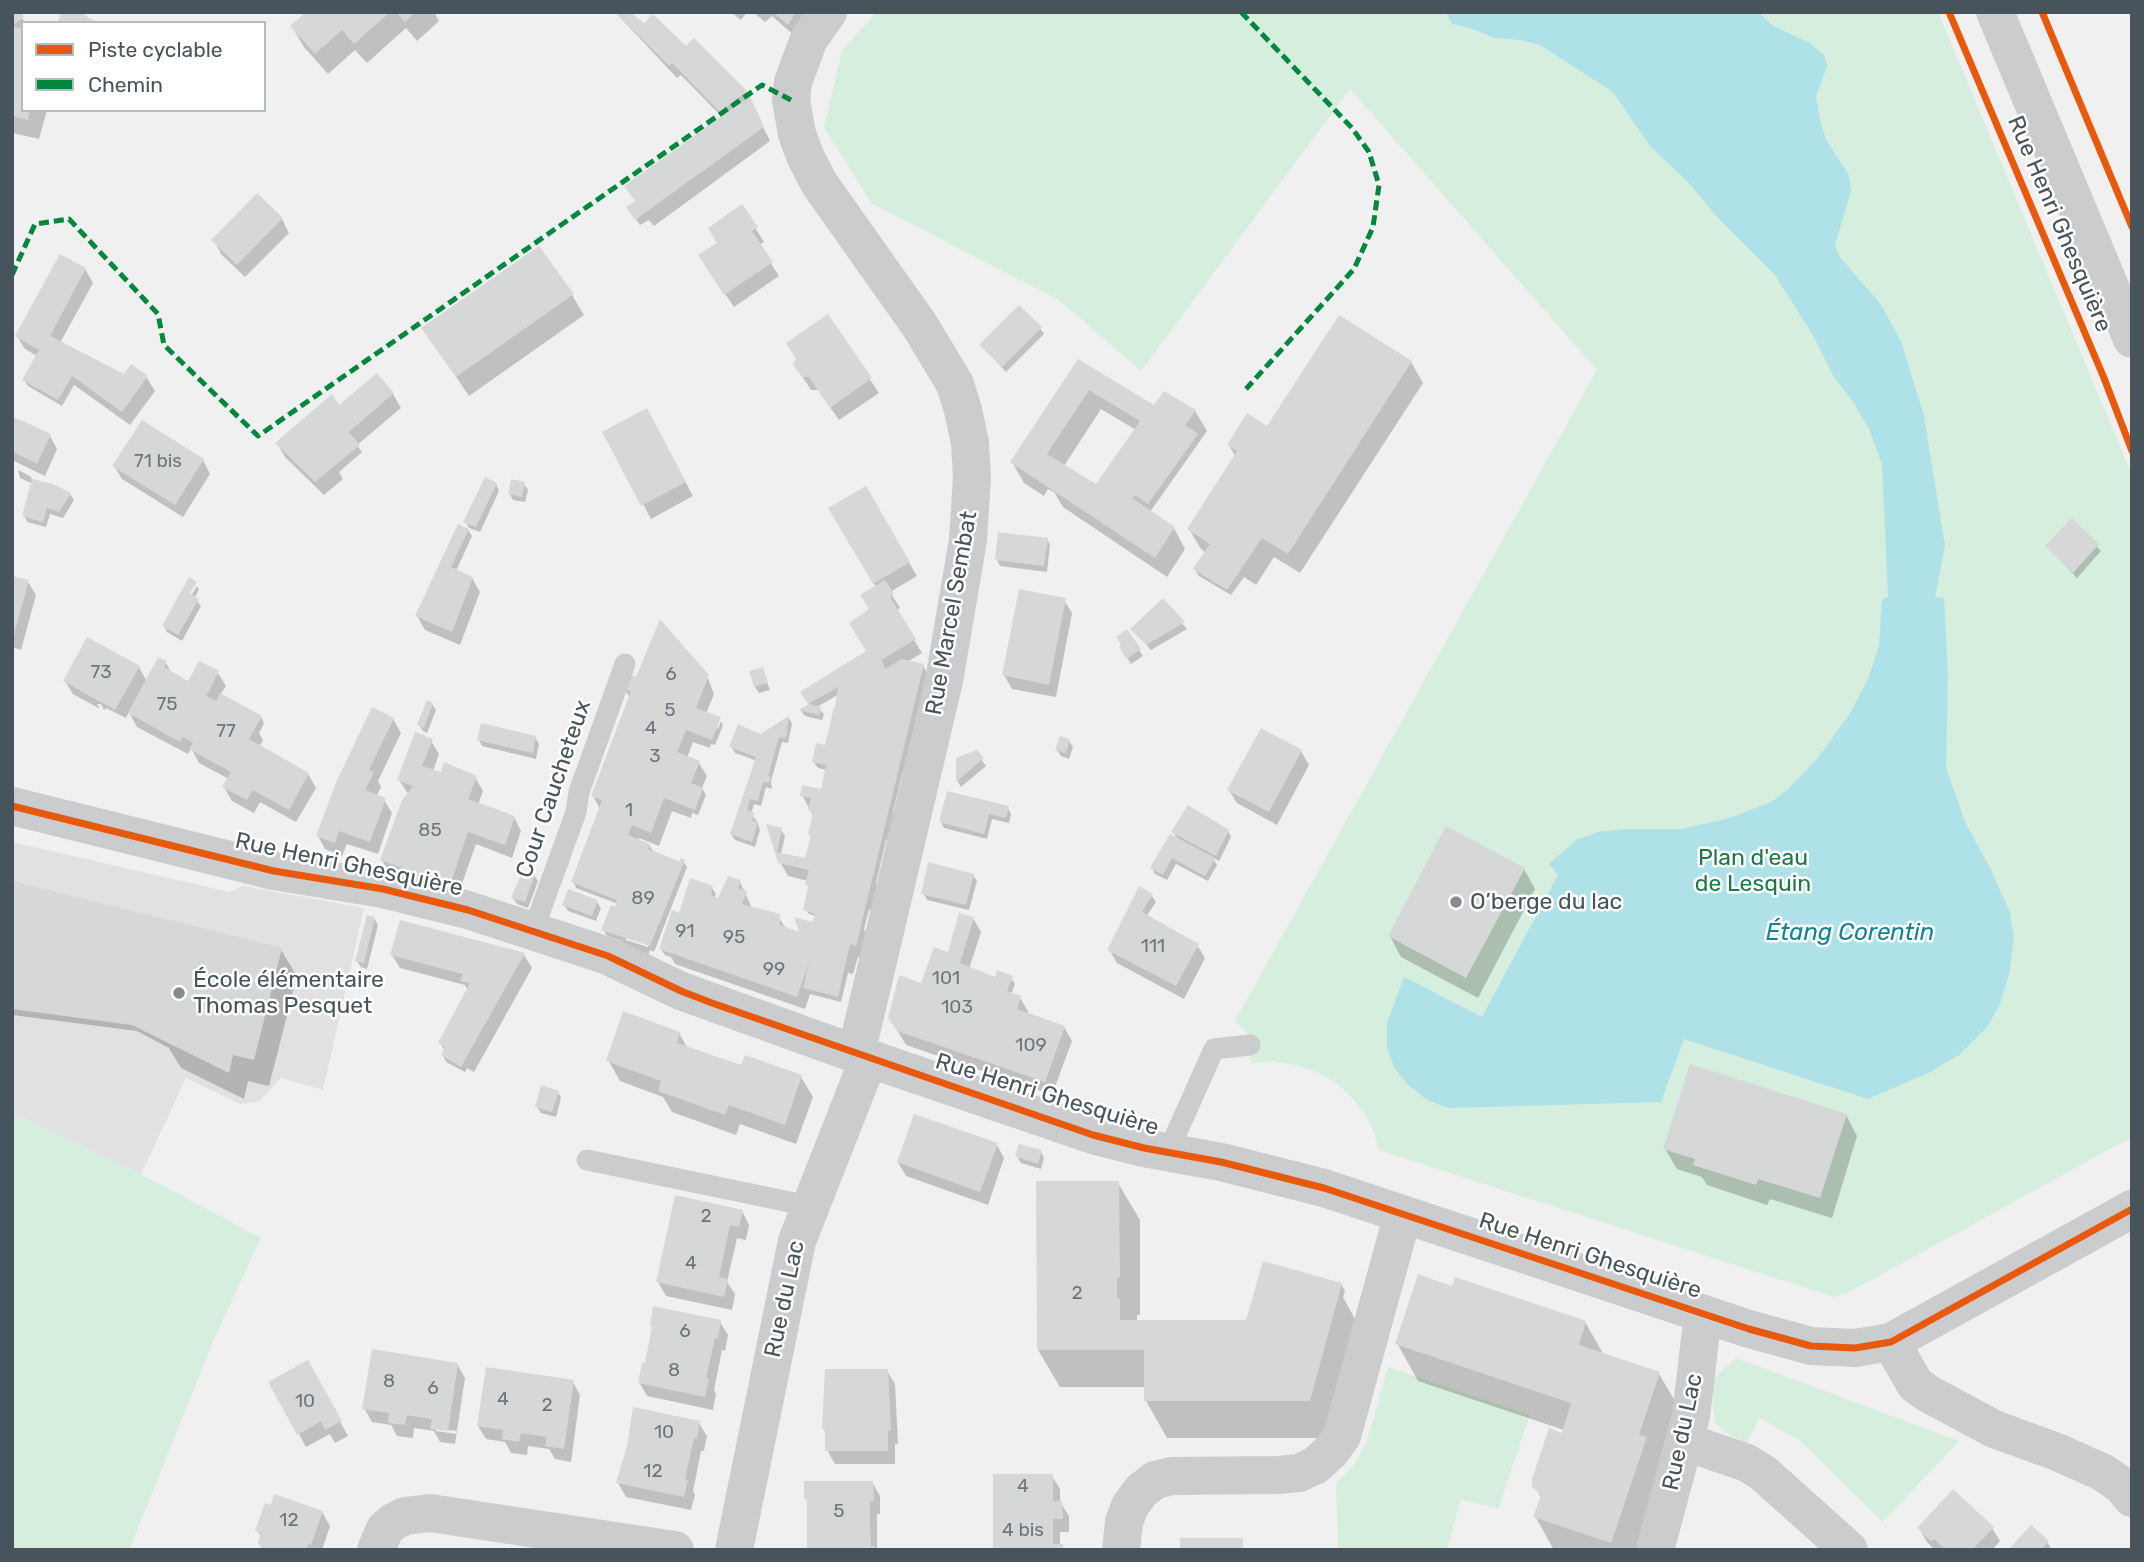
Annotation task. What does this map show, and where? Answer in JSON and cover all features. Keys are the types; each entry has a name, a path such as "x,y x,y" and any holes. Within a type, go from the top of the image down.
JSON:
{"street":[{"name":"Rue Marcel Sembat","path":"828,12 809,39 793,82 791,100 797,134 819,183 920,326 955,384 970,443 972,477 968,540 944,681 863,1056"},
{"name":"Rue Henri Ghesquière","path":"1995,12 2132,339"},
{"name":"Rue Henri Ghesquière","path":"12,806 274,871 416,897 533,931 608,956 712,1003 1093,1135 1290,1179 1703,1314 1811,1346 1855,1348 1891,1342 2132,1209"},
{"name":"Rue du Lac","path":"734,1550 797,1241 863,1056"},
{"path":"1121,1550 1129,1506 1140,1491 1155,1480 1172,1476 1299,1473 1316,1465 1331,1451 1342,1436 1403,1214"},
{"name":"Rue du Lac","path":"1655,1550 1686,1442 1703,1314"},
{"path":"1891,1342 1914,1384 1927,1393 1994,1429 2102,1472 2121,1485 2132,1498"},
{"path":"1686,1442 1747,1463 1763,1473 1849,1550"},
{"path":"376,1550 385,1529 393,1522 405,1516 430,1513 675,1550"}],"lane":[{"name":"Cour Caucheteux","path":"533,931 625,664"},
{"path":"1168,1153 1214,1049 1250,1045"},
{"path":"587,1160 809,1206"}],"shaded area":[{"name":"École élémentaire Thomas Pesquet","path":"12,842 229,892 243,886 364,908 323,1090 281,1078 258,1102 240,1104 186,1078 141,1174 12,1113"}],"green space":[{"name":"Plan d'eau de Lesquin","path":"877,12 1938,12 2132,475 2132,1137 1846,1294 1834,1297 1379,1150 1373,1129 1363,1111 1333,1081 1315,1071 1295,1065 1274,1061 1252,1063 1247,1032 1235,1021 1597,370 1350,89 1141,371 1059,300 872,204 824,127 842,50"},
{"path":"12,1113 141,1174 261,1238 214,1339 129,1550 12,1550"},
{"path":"1736,1358 1959,1441 1883,1522 1798,1439 1759,1418 1746,1446 1715,1424 1710,1381"},
{"path":"1388,1367 1530,1415 1498,1509 1461,1499 1447,1550 1338,1550 1336,1483 1354,1465 1367,1441"}],"water":[{"name":"Étang Corentin","path":"1446,12 1758,12 1773,26 1808,42 1824,55 1827,66 1816,96 1820,120 1826,140 1849,175 1851,191 1835,245 1840,257 1881,305 1901,341 1924,416 1945,546 1935,597 1944,598 1948,676 1946,767 1965,822 2010,913 2014,939 2009,974 2000,1004 1987,1027 1959,1055 1928,1073 1868,1099 1684,1039 1661,1102 1449,1108 1429,1101 1408,1085 1394,1067 1387,1048 1387,1023 1404,977 1482,1017 1558,875 1549,864 1576,840 1598,832 1682,829 1730,818 1771,802 1787,790 1818,758 1851,712 1868,679 1879,646 1882,599 1888,597 1882,464 1869,429 1834,377 1814,337 1775,275 1718,218 1690,184 1650,146 1613,92 1540,45 1495,38 1452,24"}],"building":[{"path":"12,12 20,12 24,17 12,26"},
{"path":"61,12 80,12 94,21 59,21"},
{"path":"302,12 390,12 354,44 342,30 315,54 290,26 304,14"},
{"path":"396,12 415,12 405,22"},
{"path":"615,12 630,12 644,23 653,14 686,46 694,38 747,91 720,112 672,63 669,66"},
{"path":"773,12 796,12 788,25"},
{"path":"12,26 21,28 21,112 30,112 28,120 12,116"},
{"path":"750,96 764,127 635,220 626,207 635,201 624,186"},
{"path":"257,193 283,218 237,265 211,240"},
{"path":"742,204 758,227 752,231 773,262 724,295 698,255 717,243 708,228"},
{"path":"539,246 574,294 456,377 421,328"},
{"path":"60,254 86,268 50,336 124,374 131,364 148,376 122,412 72,376 58,400 22,380 39,350 15,336"},
{"path":"1019,305 1042,327 1002,367 979,345"},
{"path":"828,314 872,378 830,408 809,377 802,377 793,365 796,359 786,343"},
{"path":"1339,315 1412,361 1288,554 1262,538 1227,590 1193,569 1210,544 1187,529 1237,451 1227,445 1247,413 1267,426"},
{"path":"1078,359 1154,405 1164,391 1196,410 1185,425 1198,434 1148,504 1135,495 1132,498 1175,527 1155,558 1010,462","holes":["1089,390 1140,421 1096,484 1047,454"]},
{"path":"377,373 394,393 349,432 360,445 315,482 275,443 332,394 339,405"},
{"path":"647,408 686,482 641,506 602,432"},
{"path":"12,416 51,434 37,464 12,451"},
{"path":"142,420 204,459 175,505 112,466"},
{"path":"485,477 497,483 476,527 463,522"},
{"path":"32,479 53,484 71,493 59,512 47,508 43,522 22,516"},
{"path":"511,479 525,482 522,497 508,494"},
{"path":"866,486 910,562 873,584 828,508"},
{"path":"2072,518 2099,544 2073,573 2045,546"},
{"path":"458,524 469,529 451,567 473,577 452,632 415,616"},
{"path":"998,532 1048,538 1044,566 995,560"},
{"path":"12,576 29,580 13,638 12,638"},
{"path":"189,577 197,582 190,593 199,599 178,635 162,626"},
{"path":"885,580 894,594 890,597 916,639 881,660 886,669 901,659 924,664 856,946 850,944 838,997 803,988 810,960 797,997 659,949 672,910 679,913 690,878 713,886 711,895 718,898 728,876 741,880 738,888 747,891 742,904 780,914 780,925 799,932 794,917 812,922 815,914 803,910 809,870 778,863 766,824 782,828 777,852 805,858 813,812 808,810 811,798 800,796 802,785 821,789 826,765 812,762 816,743 825,745 838,687 808,704 800,692 866,651 849,623 869,609 860,595"},
{"path":"1019,589 1066,598 1049,685 1002,675"},
{"path":"1163,598 1185,622 1146,645 1130,629"},
{"path":"660,619 709,675 696,708 721,717 712,740 686,730 677,752 700,761 691,783 703,788 695,810 664,798 651,833 632,825 628,835 650,844 648,849 679,861 681,858 685,860 650,946 601,930 611,905 615,907 617,900 571,882 602,800 591,796 631,691 622,688 628,674 636,677"},
{"path":"1127,629 1141,649 1126,659 1116,637"},
{"path":"87,637 140,666 115,710 63,681"},
{"path":"158,657 167,661 164,667 188,681 199,661 219,671 206,696 216,701 220,693 262,716 249,739 309,773 289,810 253,790 247,800 222,787 231,772 189,749 193,743 183,737 180,742 128,713"},
{"path":"763,667 768,683 754,687 749,671"},
{"path":"427,700 433,703 424,728 417,725"},
{"path":"809,704 821,707 819,715 799,710"},
{"path":"372,707 394,718 369,770 374,772 365,790 386,798 370,842 339,831 335,843 316,836 337,780"},
{"path":"789,716 786,738 779,737 768,776 771,777 769,783 763,782 758,801 750,799 747,810 755,813 752,821 758,822 752,842 730,834 756,757 729,747 738,724 760,734"},
{"path":"481,723 536,736 533,753 477,740"},
{"path":"1261,728 1302,750 1269,812 1227,790"},
{"path":"415,732 433,739 422,766 441,772 444,762 477,776 468,799 515,816 505,845 468,832 450,885 380,860 402,800 413,786 397,780"},
{"path":"1060,736 1070,739 1066,753 1055,750"},
{"path":"977,750 984,758 956,782 956,758"},
{"path":"947,791 1009,806 1006,818 989,814 984,834 939,822"},
{"path":"1188,805 1229,830 1216,856 1171,832"},
{"name":"O’berge du lac","path":"1446,826 1525,868 1466,978 1388,936"},
{"path":"1170,834 1215,858 1205,876 1172,858 1163,875 1150,868"},
{"path":"928,862 974,874 966,905 921,894"},
{"path":"523,870 535,874 525,902 511,898"},
{"path":"12,881 282,948 254,1060 233,1055 229,1073 132,1025 12,1009"},
{"path":"1139,886 1153,894 1142,912 1199,944 1176,986 1107,950"},
{"path":"568,889 598,900 592,916 562,905"},
{"path":"959,913 974,917 960,963 995,977 997,970 1013,976 1007,991 1021,996 1017,1009 1065,1026 1045,1082 897,1031 888,1018 899,975 921,983 934,947 948,952"},
{"path":"367,915 375,917 364,963 355,961"},
{"path":"400,920 525,953 461,1067 441,1055 445,1047 438,1043 470,983 460,981 463,974 390,955"},
{"path":"623,1011 680,1032 677,1043 741,1065 745,1055 802,1075 785,1125 729,1105 725,1115 658,1091 661,1081 606,1061"},
{"path":"1690,1064 1847,1114 1820,1198 1758,1179 1756,1185 1693,1165 1695,1159 1663,1149"},
{"path":"541,1085 559,1091 552,1112 535,1107"},
{"path":"914,1114 998,1143 980,1192 897,1162"},
{"path":"1019,1144 1042,1150 1038,1164 1015,1156"},
{"path":"1036,1181 1119,1181 1120,1278 1117,1278 1117,1298 1120,1298 1120,1320 1246,1320 1263,1261 1342,1283 1310,1401 1144,1401 1144,1350 1037,1350"},
{"path":"675,1195 743,1210 739,1227 730,1225 719,1277 728,1279 724,1297 656,1282"},
{"path":"1418,1274 1452,1286 1455,1277 1586,1321 1579,1345 1660,1372 1639,1435 1647,1437 1611,1543 1533,1517 1541,1495 1532,1487 1532,1479 1549,1428 1562,1433 1571,1403 1395,1344"},
{"path":"653,1306 721,1320 706,1378 709,1379 705,1397 638,1383 642,1363 645,1363"},
{"path":"372,1349 458,1363 448,1431 430,1429 432,1419 407,1415 405,1425 388,1423 389,1413 362,1409"},
{"path":"308,1360 342,1421 325,1430 321,1421 297,1435 268,1382"},
{"path":"486,1367 574,1380 564,1449 545,1446 547,1437 521,1433 519,1442 502,1439 503,1430 477,1426"},
{"path":"825,1369 888,1369 891,1431 888,1431 888,1451 825,1451 825,1429 822,1429"},
{"path":"633,1407 700,1421 685,1479 688,1480 684,1497 616,1483 627,1446"},
{"path":"993,1474 1053,1474 1053,1501 1062,1501 1063,1519 1053,1519 1053,1544 1063,1544 1063,1550 993,1550"},
{"path":"804,1481 873,1481 874,1501 870,1501 870,1523 871,1546 874,1546 874,1550 807,1550 807,1499 804,1499"},
{"path":"1953,1489 1994,1527 1972,1550 1946,1550 1917,1528"},
{"path":"274,1494 323,1511 311,1545 308,1544 306,1550 258,1550 261,1548 258,1543 261,1533 255,1531 265,1503 271,1505"},
{"path":"2031,1525 2049,1541 2043,1547 2045,1550 2008,1550"},
{"path":"1180,1538 1243,1538 1243,1550 1180,1550"}],"marked path":[{"path":"1241,12 1352,128 1369,152 1379,185 1373,227 1354,269 1246,389"},
{"path":"12,275 35,224 69,219 158,314 164,345 258,436 762,85 791,100"}],"cycle path":[{"path":"1949,12 2104,378 2132,451"},
{"path":"2042,12 2132,227"},
{"path":"12,806 274,871 383,889 468,910 608,956 712,1003 1093,1135 1144,1148 1221,1162 1324,1188 1749,1329 1811,1346 1855,1348 1891,1342 2132,1209"}],"place":[{"name":"O’berge du lac","path":"1456,902"},
{"name":"École élémentaire Thomas Pesquet","path":"179,993"}]}
